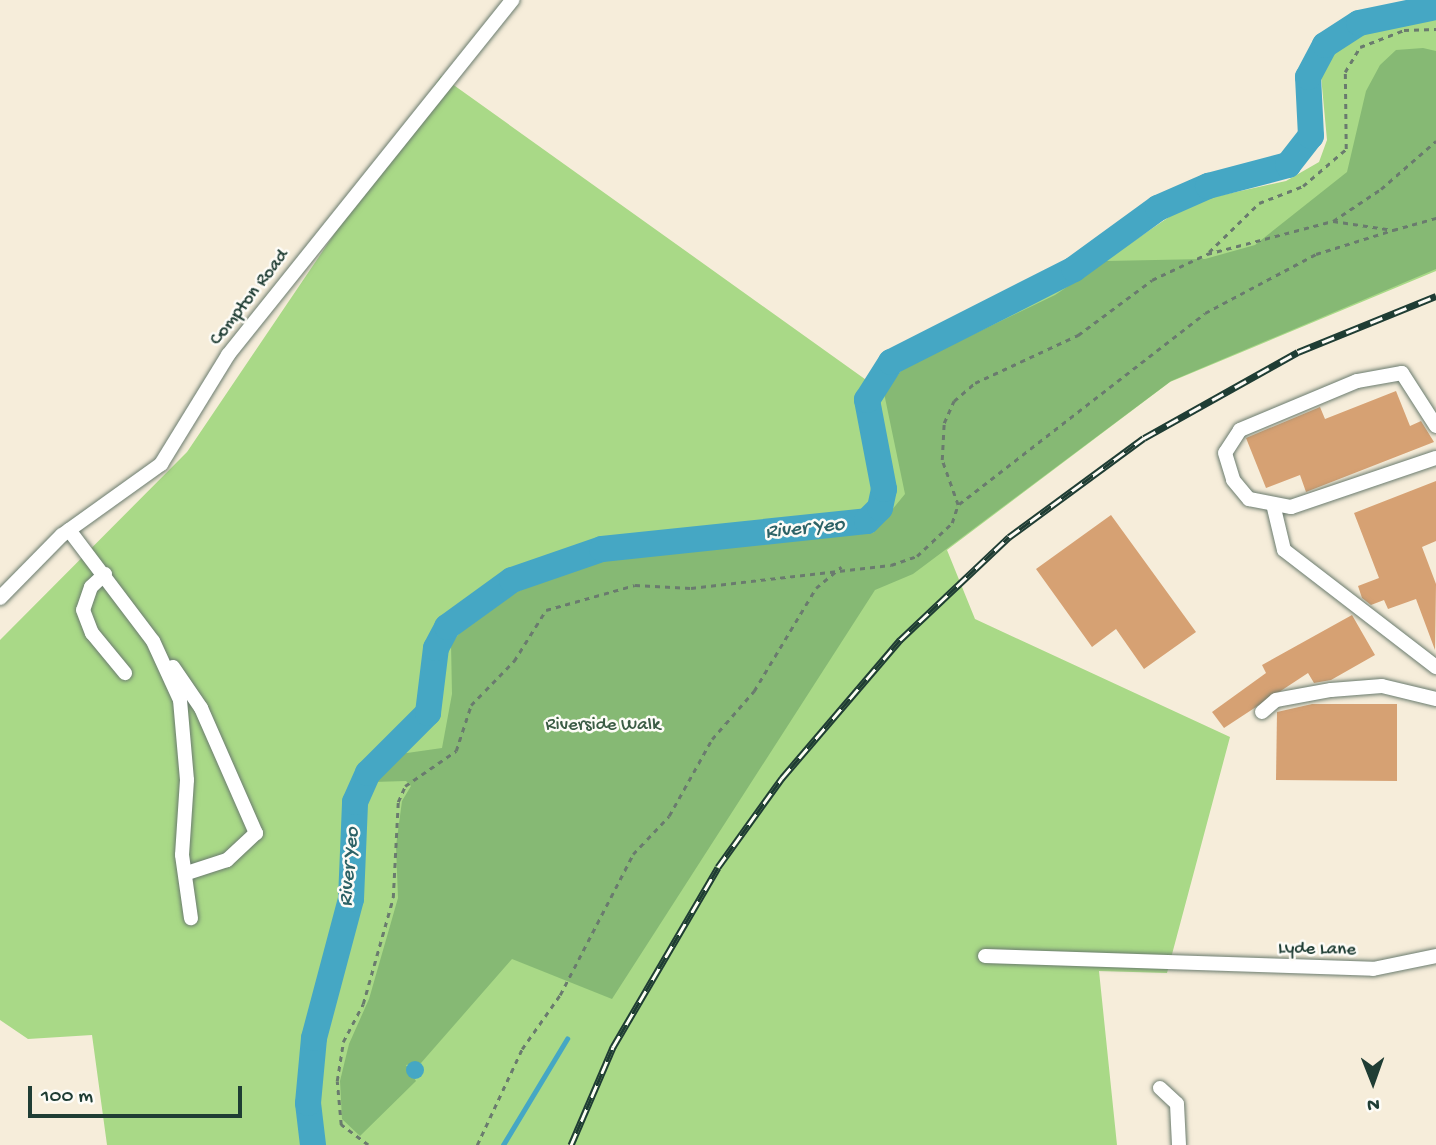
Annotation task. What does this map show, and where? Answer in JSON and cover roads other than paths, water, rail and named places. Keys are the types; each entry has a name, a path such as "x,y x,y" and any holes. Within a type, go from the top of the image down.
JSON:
{"street":[{"name":"Compton Road","path":"0,598 69,530 161,464 228,355 512,0"},
{"path":"1436,426 1402,373 1357,380 1240,430 1225,453 1233,480 1250,499 1291,507 1333,496 1436,458"},
{"path":"1273,503 1284,550 1436,667"},
{"path":"69,530 201,708 256,833 227,860 187,873"},
{"path":"104,574 86,599 86,623 125,673"},
{"path":"164,659 185,738 187,873 191,918"},
{"path":"1262,712 1276,700 1331,690 1408,689 1436,699"},
{"name":"Lyde Lane","path":"985,956 1197,967 1373,970 1436,956"},
{"path":"1160,1088 1177,1104 1179,1145"}],"water":[{"path":"415,1061 421,1064 424,1070 421,1076 415,1079 409,1076 406,1070 409,1064"}],"waterway":[{"name":"River Yeo","path":"313,1145 308,1103 314,1038 351,899 355,802 368,773 428,713 436,648 447,627 512,580 602,549 867,521 880,508 884,489 867,400 891,362 1074,269 1158,208 1208,186 1288,165 1311,136 1308,77 1325,45 1359,23 1436,7"},
{"path":"503,1145 567,1039"}],"railway":[{"path":"571,1145 613,1047 718,867 782,778 900,640 1009,537 1144,438 1298,352 1436,296"}],"park label":[{"name":"Riverside Walk","path":"603,726"}]}
